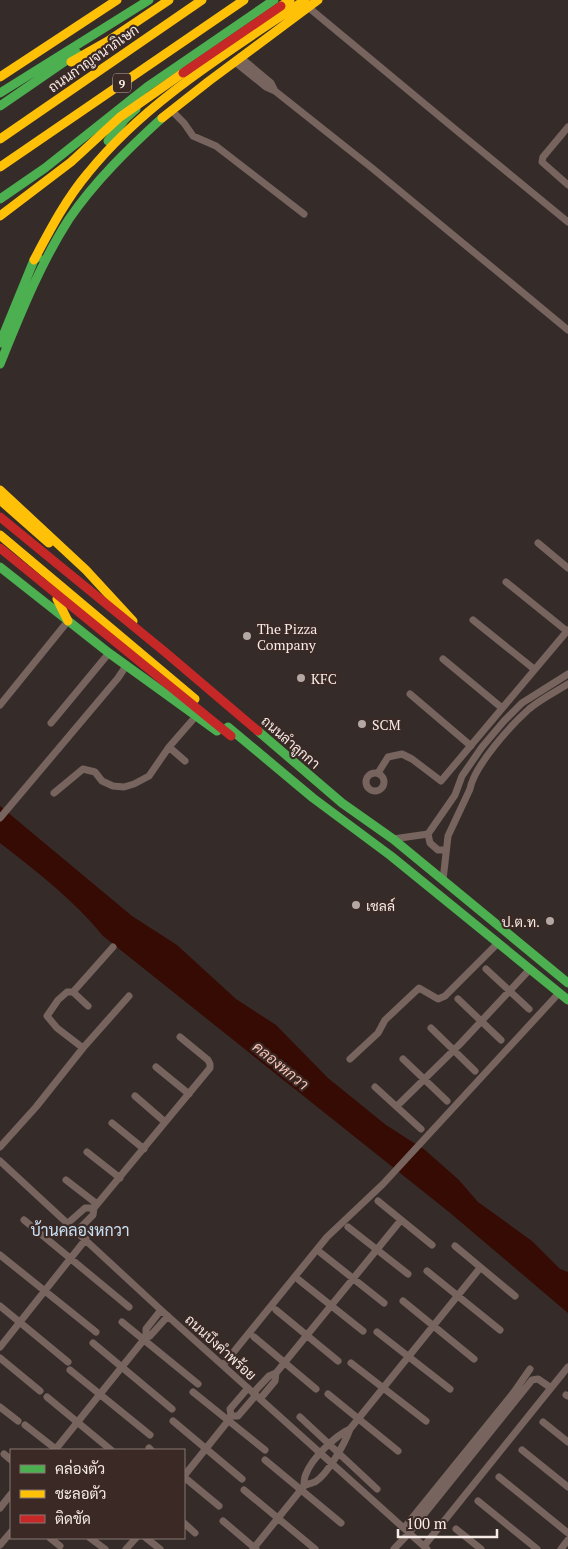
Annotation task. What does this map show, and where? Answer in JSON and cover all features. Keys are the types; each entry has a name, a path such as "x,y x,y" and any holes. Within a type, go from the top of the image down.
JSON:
{"main road":[{"path":"0,77 117,0"},
{"path":"0,93 149,0"},
{"path":"57,68 102,45 169,0"},
{"name":"ถนนกาญจนาภิเษก","path":"0,139 202,0"},
{"name":"9","path":"0,167 244,0"},
{"path":"0,199 45,168 147,87 278,3 290,0"},
{"path":"87,174 127,131 181,85 257,33 307,3 318,0"},
{"path":"0,216 83,152 126,113 278,3"},
{"path":"0,364 29,295 57,241 87,195 116,160 171,110 307,3"},
{"path":"0,106 57,68 120,19"},
{"path":"0,343 34,260 59,213 125,118 184,62"},
{"path":"34,260 57,241"},
{"path":"0,490 58,543 122,608 146,637"},
{"path":"0,500 122,608"},
{"name":"ถนนลำลูกกา","path":"0,517 146,637 342,803 394,839 568,983"},
{"name":"ถนนลำลูกกา","path":"0,535 320,803 390,856 568,1000"},
{"path":"0,548 231,736"},
{"path":"0,567 126,666 215,731 247,743"},
{"path":"55,594 68,621"}],"street":[{"path":"307,3 456,130 568,222"},
{"path":"238,59 272,83 275,91 372,168 568,330"},
{"path":"171,110 184,123 193,136 216,146 304,214"},
{"path":"568,127 542,160 543,164 568,185"},
{"path":"538,542 568,568"},
{"path":"378,773 388,757 402,754 412,758 441,781 568,631 506,582"},
{"path":"473,620 534,669"},
{"path":"0,705 68,621"},
{"path":"51,723 109,653"},
{"path":"443,659 502,708"},
{"path":"0,818 126,666"},
{"path":"394,839 428,834 442,815 459,786 462,776 482,747 504,721 522,703 565,676 567,685 529,709 490,752 472,780 470,789 453,822 445,850 443,880"},
{"path":"410,694 471,746"},
{"path":"54,793 83,769 94,772 102,781 113,786 124,787 149,776 196,716"},
{"path":"170,748 185,761"},
{"path":"459,786 470,789"},
{"path":"442,815 453,822"},
{"path":"428,834 430,843 438,850 445,850"},
{"path":"350,1060 378,1033 385,1020 413,992 419,988 438,1000 445,996 498,943"},
{"path":"73,992 113,947"},
{"path":"486,969 529,1009"},
{"path":"397,1106 530,969"},
{"path":"83,1048 56,1028 47,1016 58,1000 67,992 73,992 88,1006"},
{"path":"223,1365 326,1237 383,1184 559,993"},
{"path":"0,1147 129,996"},
{"path":"458,999 501,1040"},
{"path":"431,1028 475,1071"},
{"path":"76,1231 93,1215 95,1206 144,1150 210,1068 210,1064 200,1052 180,1036"},
{"path":"402,1059 447,1100"},
{"path":"156,1067 189,1094"},
{"path":"375,1087 421,1129"},
{"path":"135,1096 165,1122"},
{"path":"112,1123 144,1150"},
{"path":"88,1152 120,1178"},
{"name":"ถนนบึงคำพร้อย","path":"0,1160 161,1310 426,1548"},
{"path":"66,1180 95,1206"},
{"path":"378,1201 432,1245"},
{"path":"68,1223 85,1208 95,1206"},
{"path":"24,1220 129,1307"},
{"path":"229,1419 230,1409 275,1381 276,1374 285,1362 401,1220"},
{"path":"348,1227 408,1274"},
{"path":"0,1347 86,1239"},
{"path":"455,1246 516,1296"},
{"path":"321,1253 384,1303"},
{"path":"0,1255 96,1332"},
{"path":"223,1521 254,1548 302,1487 306,1474 320,1453 339,1434 350,1429 360,1418 480,1268"},
{"path":"427,1271 500,1330"},
{"path":"299,1280 362,1331"},
{"path":"403,1301 474,1360"},
{"path":"0,1306 68,1362"},
{"path":"145,1338 146,1329 161,1310"},
{"path":"276,1310 338,1361"},
{"path":"57,1449 145,1338 150,1336 168,1316"},
{"path":"122,1322 145,1338 198,1384"},
{"path":"377,1332 450,1389"},
{"path":"254,1337 316,1389"},
{"path":"93,1343 172,1409"},
{"path":"0,1358 40,1391"},
{"path":"351,1363 426,1421"},
{"path":"426,1548 568,1367"},
{"path":"394,1549 530,1369"},
{"path":"70,1370 150,1435"},
{"path":"407,1531 532,1380 538,1379 551,1388"},
{"path":"193,1392 229,1419 265,1450"},
{"path":"185,1475 229,1419 238,1416 255,1394"},
{"path":"328,1394 360,1418 398,1451"},
{"path":"47,1397 110,1449"},
{"path":"0,1407 55,1449"},
{"path":"300,1417 377,1489"},
{"path":"172,1421 242,1479"},
{"path":"544,1422 568,1442"},
{"path":"302,1487 316,1481 332,1463 346,1441 350,1429"},
{"path":"522,1450 568,1487"},
{"path":"4,1454 10,1459"},
{"path":"265,1460 302,1487 341,1523"},
{"path":"185,1477 219,1506"},
{"path":"499,1477 568,1533"},
{"path":"244,1490 315,1549"},
{"path":"0,1508 3,1500"},
{"path":"478,1501 536,1549"},
{"path":"185,1524 195,1533"},
{"path":"456,1529 481,1549"},
{"path":"7,1549 1,1544 10,1533"},
{"path":"51,1539 60,1546"},
{"path":"91,1539 104,1549"},
{"path":"126,1549 135,1539"},
{"path":"147,1539 160,1549"},
{"path":"561,1549 568,1540"}],"water":[{"name":"คลองหกวา","path":"0,806 132,916 177,945 236,999 276,1025 328,1078 386,1125 425,1150 459,1180 478,1202 532,1241 560,1269 568,1272 568,1313 449,1212 103,936 67,898 0,843"}],"traffic: fast":[{"path":"0,93 149,0"},
{"path":"0,199 45,168 147,87 274,0"},
{"path":"0,106 77,53"},
{"path":"108,141 125,119 136,109"},
{"path":"0,364 40,272 69,219 113,166 162,118"},
{"path":"0,343 34,260 38,257"},
{"path":"0,567 109,653 217,731"},
{"path":"228,727 313,798 391,856 568,1000"},
{"path":"258,731 342,803 393,839 568,983"}],"traffic: slow":[{"path":"0,77 117,0"},
{"path":"71,62 108,41 169,0"},
{"path":"0,139 202,0"},
{"path":"0,167 244,0"},
{"path":"281,6 290,0"},
{"path":"34,260 59,215 80,183 111,147 136,123 190,79 305,0"},
{"path":"162,118 318,0"},
{"path":"0,216 71,162 120,117 183,73"},
{"path":"0,490 86,570 133,621"},
{"path":"0,500 49,543"},
{"path":"0,535 195,699"},
{"path":"57,599 68,621"}],"traffic: jam":[{"path":"183,73 281,6"},
{"path":"0,517 258,731"},
{"path":"0,548 231,736"}],"place":[{"name":"The Pizza Company","path":"247,636"},
{"name":"KFC","path":"301,678"},
{"name":"SCM","path":"362,724"},
{"name":"เชลล์","path":"356,905"},
{"name":"ป.ต.ท.","path":"550,921"}],"district":[{"name":"บ้านคลองหกวา","path":"80,1230"}]}
